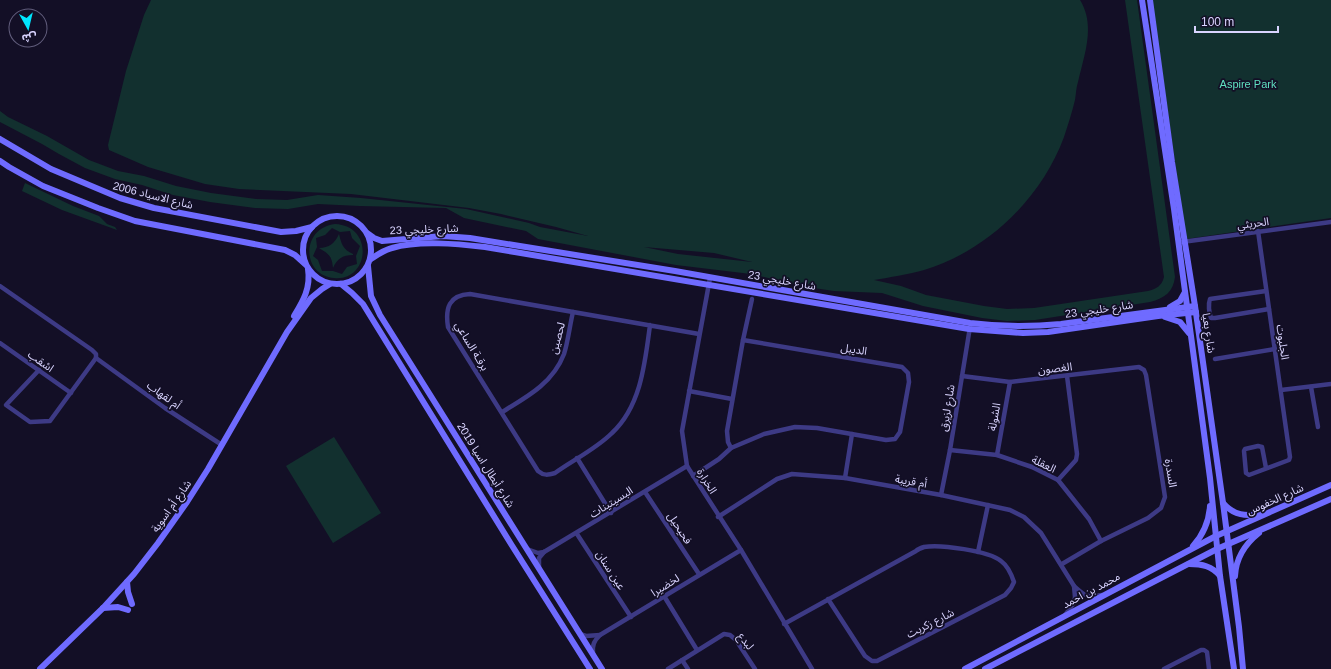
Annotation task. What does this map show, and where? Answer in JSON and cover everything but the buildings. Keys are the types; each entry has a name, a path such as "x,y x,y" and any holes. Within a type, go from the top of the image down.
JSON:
{"main road":[{"name":"شارع بعيا","path":"1142,0 1161,100"},
{"name":"شارع بعيا","path":"1150,0 1169,163 1182,242 1196,309 1227,531 1243,669"},
{"name":"شارع الاسياد 2006","path":"0,139 51,169 103,192 127,200 160,209 281,232 296,231 312,226"},
{"path":"2,163 43,186 135,221 285,250 295,255 316,277 330,284 341,284 357,279 368,266 372,246 367,233 355,220 339,216 324,218 312,226 306,235 303,244 303,254 307,266"},
{"name":"شارع خليجي 23","path":"367,233 382,241 444,236 527,246 970,326"},
{"name":"شارع بعيا","path":"1182,242 1187,310 1211,492 1220,576 1234,669"},
{"name":"شارع خليجي 23","path":"370,259 393,247 424,244 456,244 485,247 970,326 1018,327 1090,323 1196,309"},
{"path":"526,253 527,246"},
{"name":"شارع أم اسوية","path":"287,332 289,325 306,294 309,284 307,266"},
{"name":"شارع أبطال اسيا 2019","path":"368,266 371,296 375,306 602,669"},
{"name":"شارع أم اسوية","path":"40,669 104,608 127,582 173,523 222,445 287,332 311,298 330,284"},
{"name":"شارع أبطال اسيا 2019","path":"341,284 363,304 590,669"},
{"path":"1159,313 1180,301 1185,292"},
{"path":"1159,313 1180,322 1188,330 1191,337"},
{"name":"شارع الخفوس","path":"1227,531 1331,485"},
{"path":"1190,549 1198,540 1205,527 1209,514 1211,492"},
{"name":"شارع الخفوس","path":"1228,544 1331,499"},
{"path":"1223,503 1231,511 1241,515 1268,513"},
{"path":"1234,587 1236,563 1247,544 1265,527"},
{"name":"محمد بن احمد","path":"965,669 1190,549 1227,531"},
{"name":"محمد بن احمد","path":"985,669 1228,544"},
{"path":"1188,564 1209,567 1216,571 1220,576"},
{"path":"127,582 129,597 132,604"},
{"path":"104,608 118,607 128,610"}],"street":[{"name":"الحريثي","path":"1182,242 1331,222"},
{"name":"الجلبوت","path":"1258,231 1290,457 1289,460 1266,468"},
{"name":"الخرارة","path":"710,278 682,431 687,466 718,517 741,550 812,669"},
{"name":"أم لقهاب","path":"0,286 92,350 96,354 96,358 165,408 222,445"},
{"path":"1266,291 1210,299 1210,315 1212,318 1215,318 1269,309"},
{"name":"برقـة الساعي","path":"650,325 642,375 630,408 620,425 612,434 598,445 555,473 542,474 538,471 448,327 446,318 450,303 461,295 470,294 650,325 699,334"},
{"path":"731,448 728,442 727,431 742,340 752,299"},
{"name":"لحصين","path":"502,412 540,388 550,377 564,353 573,312"},
{"name":"شارع لزيرق","path":"941,495 950,450 970,326"},
{"name":"الديبل","path":"693,476 719,459 731,448 764,434 795,427 817,428 886,440 895,439 900,432 909,382 906,369 899,366 742,340"},
{"name":"اشقب","path":"0,343 71,393"},
{"path":"1215,359 1275,349"},
{"path":"39,370 6,405 30,422 50,421 96,358"},
{"name":"الغصون","path":"962,376 1010,382 1139,367 1144,370 1146,375"},
{"name":"السدرة","path":"1062,564 1102,541 1148,518 1161,508 1165,497 1146,375"},
{"path":"1058,480 1076,460 1077,454 1067,376"},
{"name":"الشولة","path":"997,455 1010,382"},
{"path":"1281,390 1331,384"},
{"path":"1311,386 1318,427"},
{"path":"689,391 732,399"},
{"path":"845,478 852,434"},
{"path":"1258,446 1262,447 1266,468 1253,474 1249,475 1246,473 1245,449 1258,446"},
{"name":"العقلة","path":"950,450 997,455 1032,467 1058,480 1089,519 1102,541"},
{"path":"577,458 611,513"},
{"name":"البسيتينات","path":"544,552 577,534 687,466"},
{"name":"أم قريبة","path":"718,517 777,479 792,474 845,478 941,495 1010,510 1024,517 1042,533 1074,586 1084,594 1091,597 1104,595"},
{"name":"فحيحيل","path":"645,492 699,574"},
{"path":"978,552 988,505"},
{"name":"عين سنان","path":"577,534 631,617"},
{"name":"شارع زكريت","path":"784,624 828,599 916,550 925,547 944,547 978,552 1000,560 1007,566 1014,582 1005,595 877,661 872,661 865,656 828,599"},
{"path":"526,549 538,554 544,552"},
{"name":"لخضيرا","path":"600,635 741,550"},
{"path":"539,569 540,558 544,552"},
{"path":"1064,616 1074,603 1074,586"},
{"path":"664,596 697,650"},
{"path":"580,634 586,636 600,635"},
{"name":"لبدع","path":"668,669 676,667 682,660 724,634 730,635 736,640 755,669"},
{"path":"593,655 592,648 594,641 600,635"},
{"path":"1164,669 1173,667 1201,650 1207,652 1209,669"},
{"path":"682,660 688,669"}],"green space":[{"path":"151,0 1080,0 1085,10 1088,30 1075,100 1064,137 1054,160 1041,181 1009,220 990,236 969,250 924,270 874,280 901,286 926,295 1007,309 1034,308 1148,291 1158,287 1162,283 1164,277 1125,0 1137,0 1175,277 1174,282 1167,294 1160,299 1150,302 1035,320 1007,321 982,318 923,306 882,293 834,291 807,287 751,274 676,265 538,239 526,231 464,218 446,208 318,204 288,209 255,208 173,195 142,185 115,179 85,168 0,122 0,111 8,117 47,136 89,160 118,171 144,176 176,186 211,193 256,199 287,200 318,195 466,209 529,223 540,227 588,236 501,214 469,208 351,194 239,189 205,184 148,167 109,150 108,145 126,71 144,15","holes":["644,247 714,253 752,262 678,254"]},
{"name":"Aspire Park","path":"1152,0 1331,0 1331,218 1186,239"},
{"path":"25,183 73,206 99,216 107,224 115,227 117,230 62,210 22,191"},
{"path":"335,224 348,227 357,234 363,253 355,272 346,277 334,278 323,275 315,269 311,261 309,251 311,242 316,234 324,227","holes":["332,228 340,232 350,231 352,238 360,246 356,256 357,264 347,267 342,274 333,271 322,271 318,260 313,256 317,247 316,238 325,235"]},
{"path":"339,234 343,246 353,255 340,258 333,268 332,261 329,256 319,248 326,247 331,244 336,240"},
{"path":"334,437 381,513 333,543 286,466"}]}
